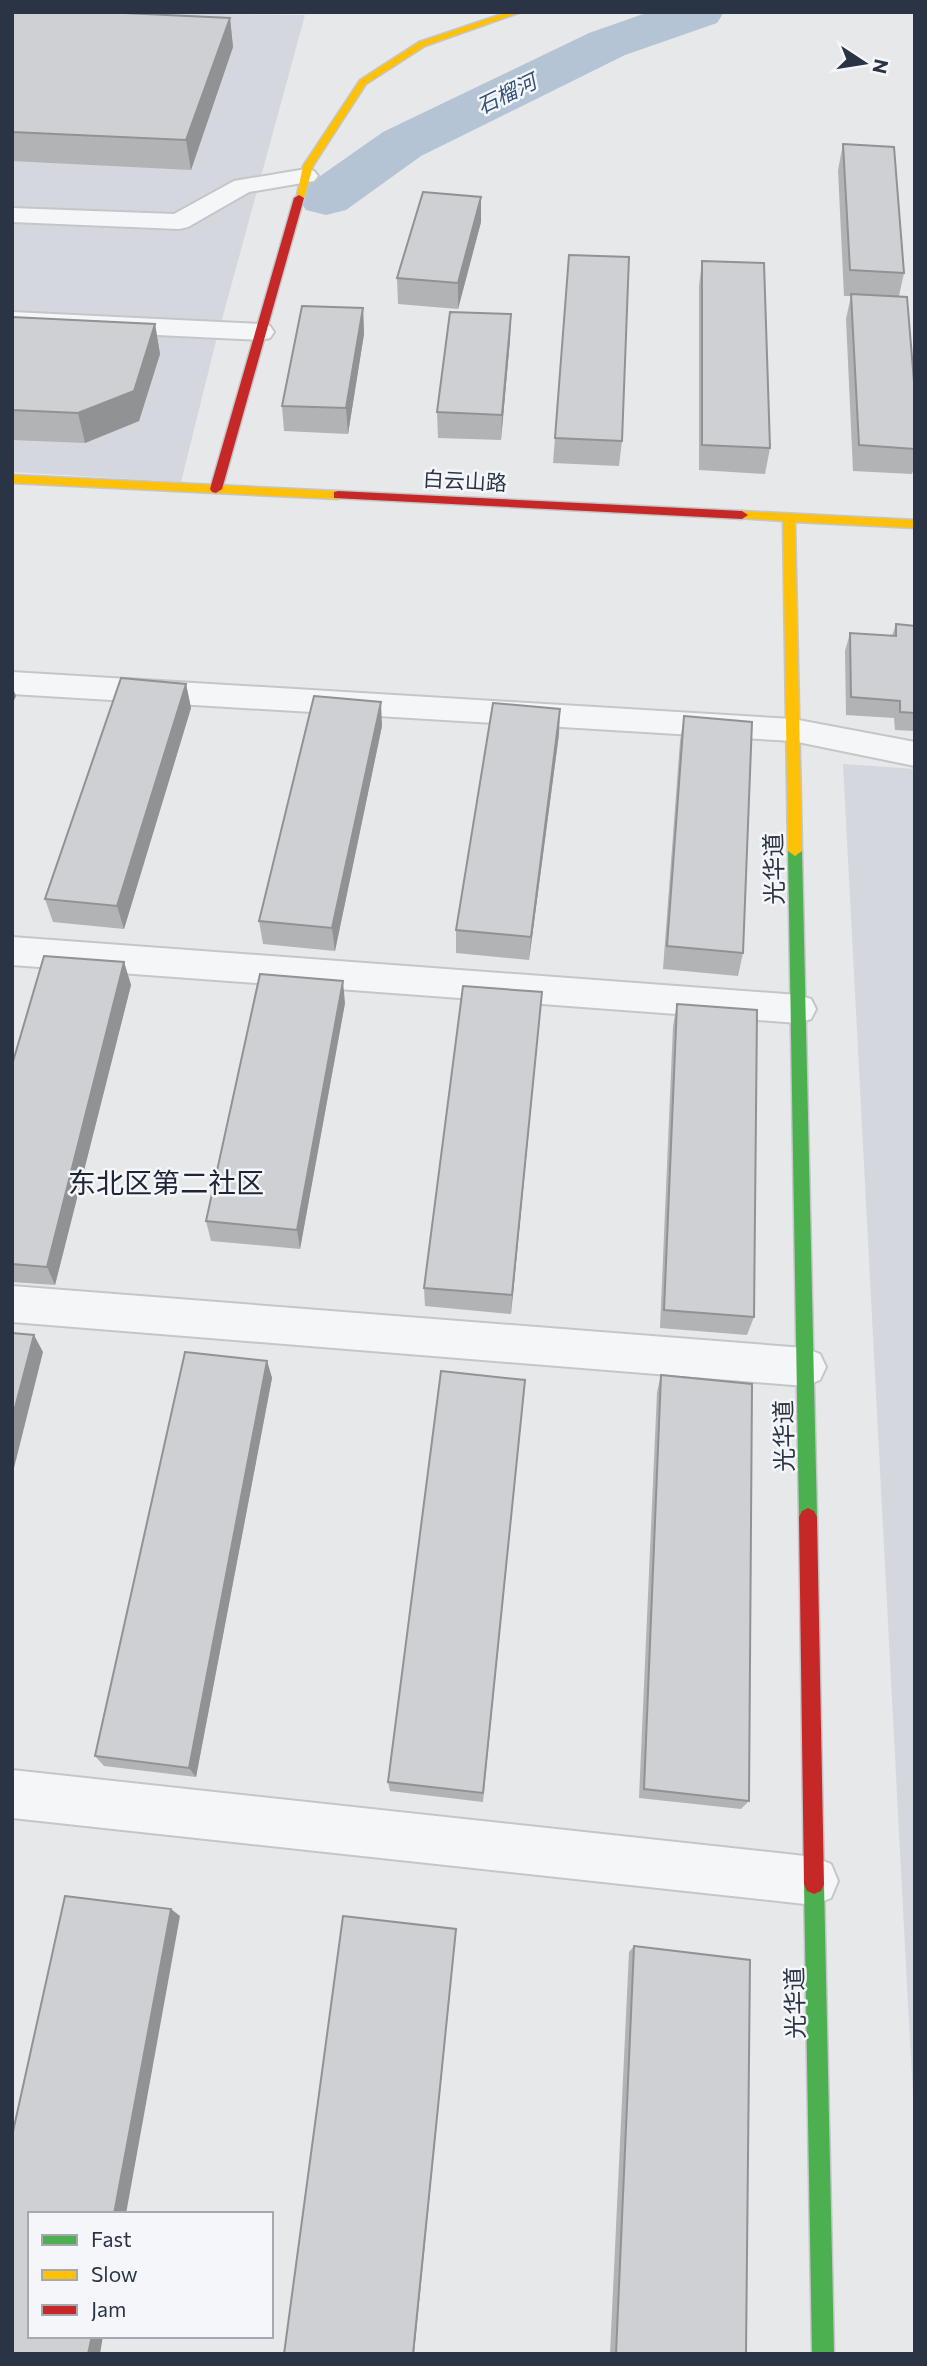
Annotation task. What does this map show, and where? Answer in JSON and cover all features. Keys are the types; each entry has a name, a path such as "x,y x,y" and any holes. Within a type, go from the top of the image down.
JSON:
{"street":[{"path":"216,489 308,166 363,82 422,44 517,12"},
{"path":"12,215 179,222 242,186 306,176"},
{"path":"12,320 261,332"},
{"name":"白云山路","path":"12,480 915,524"},
{"name":"光华道","path":"789,518 823,2354"},
{"path":"12,683 793,730 915,754"},
{"path":"12,951 798,1009"},
{"path":"12,1304 805,1367"},
{"path":"12,1794 814,1881"}],"shaded area":[{"path":"12,12 305,15 215,345 181,482 12,472"},
{"path":"843,764 915,769 915,2129 908,2004"}],"building":[{"path":"12,12 103,12 230,18 186,140 12,132"},
{"path":"843,144 894,147 904,273 850,270"},
{"path":"423,192 481,197 458,283 397,278"},
{"path":"569,255 629,257 622,441 555,438"},
{"path":"702,261 764,263 770,448 702,445"},
{"path":"851,294 907,297 915,394 915,449 859,445"},
{"path":"302,306 363,308 346,408 282,406"},
{"path":"450,312 511,314 502,415 437,412"},
{"path":"12,317 155,324 134,391 78,413 12,410"},
{"path":"896,624 915,626 915,713 900,712 900,701 851,697 850,633 896,636"},
{"path":"121,678 186,684 117,906 45,899"},
{"path":"314,696 381,702 332,928 259,921"},
{"path":"493,703 560,709 531,937 456,930"},
{"path":"684,716 752,722 743,953 667,946"},
{"path":"44,956 124,962 47,1267 12,1264 12,1065"},
{"path":"260,974 343,981 297,1230 206,1221"},
{"path":"463,986 542,992 512,1295 424,1288"},
{"path":"677,1004 757,1010 754,1317 664,1310"},
{"path":"12,1333 34,1335 12,1419"},
{"path":"185,1352 267,1361 189,1768 95,1756"},
{"path":"441,1371 525,1380 483,1793 388,1782"},
{"path":"661,1375 752,1384 749,1801 644,1789"},
{"path":"65,1896 171,1909 114,2212 28,2212 28,2338 92,2338 88,2354 12,2354 12,2136"},
{"path":"343,1916 456,1929 413,2354 284,2354"},
{"path":"634,1946 750,1960 746,2354 616,2354"}],"waterway":[{"name":"石榴河","path":"326,198 402,144 607,44 699,12"}],"traffic: fast":[{"path":"795,851 808,1517"},
{"path":"814,1884 823,2354"}],"traffic: slow":[{"path":"299,198 308,166 363,82 422,44 517,12"},
{"path":"12,479 338,495"},
{"path":"742,515 915,524"},
{"path":"789,518 795,851"}],"traffic: jam":[{"path":"216,489 299,198"},
{"path":"338,495 742,515"},
{"path":"808,1517 814,1884"}],"district":[{"name":"东北区第二社区","path":"166,1182"}]}
